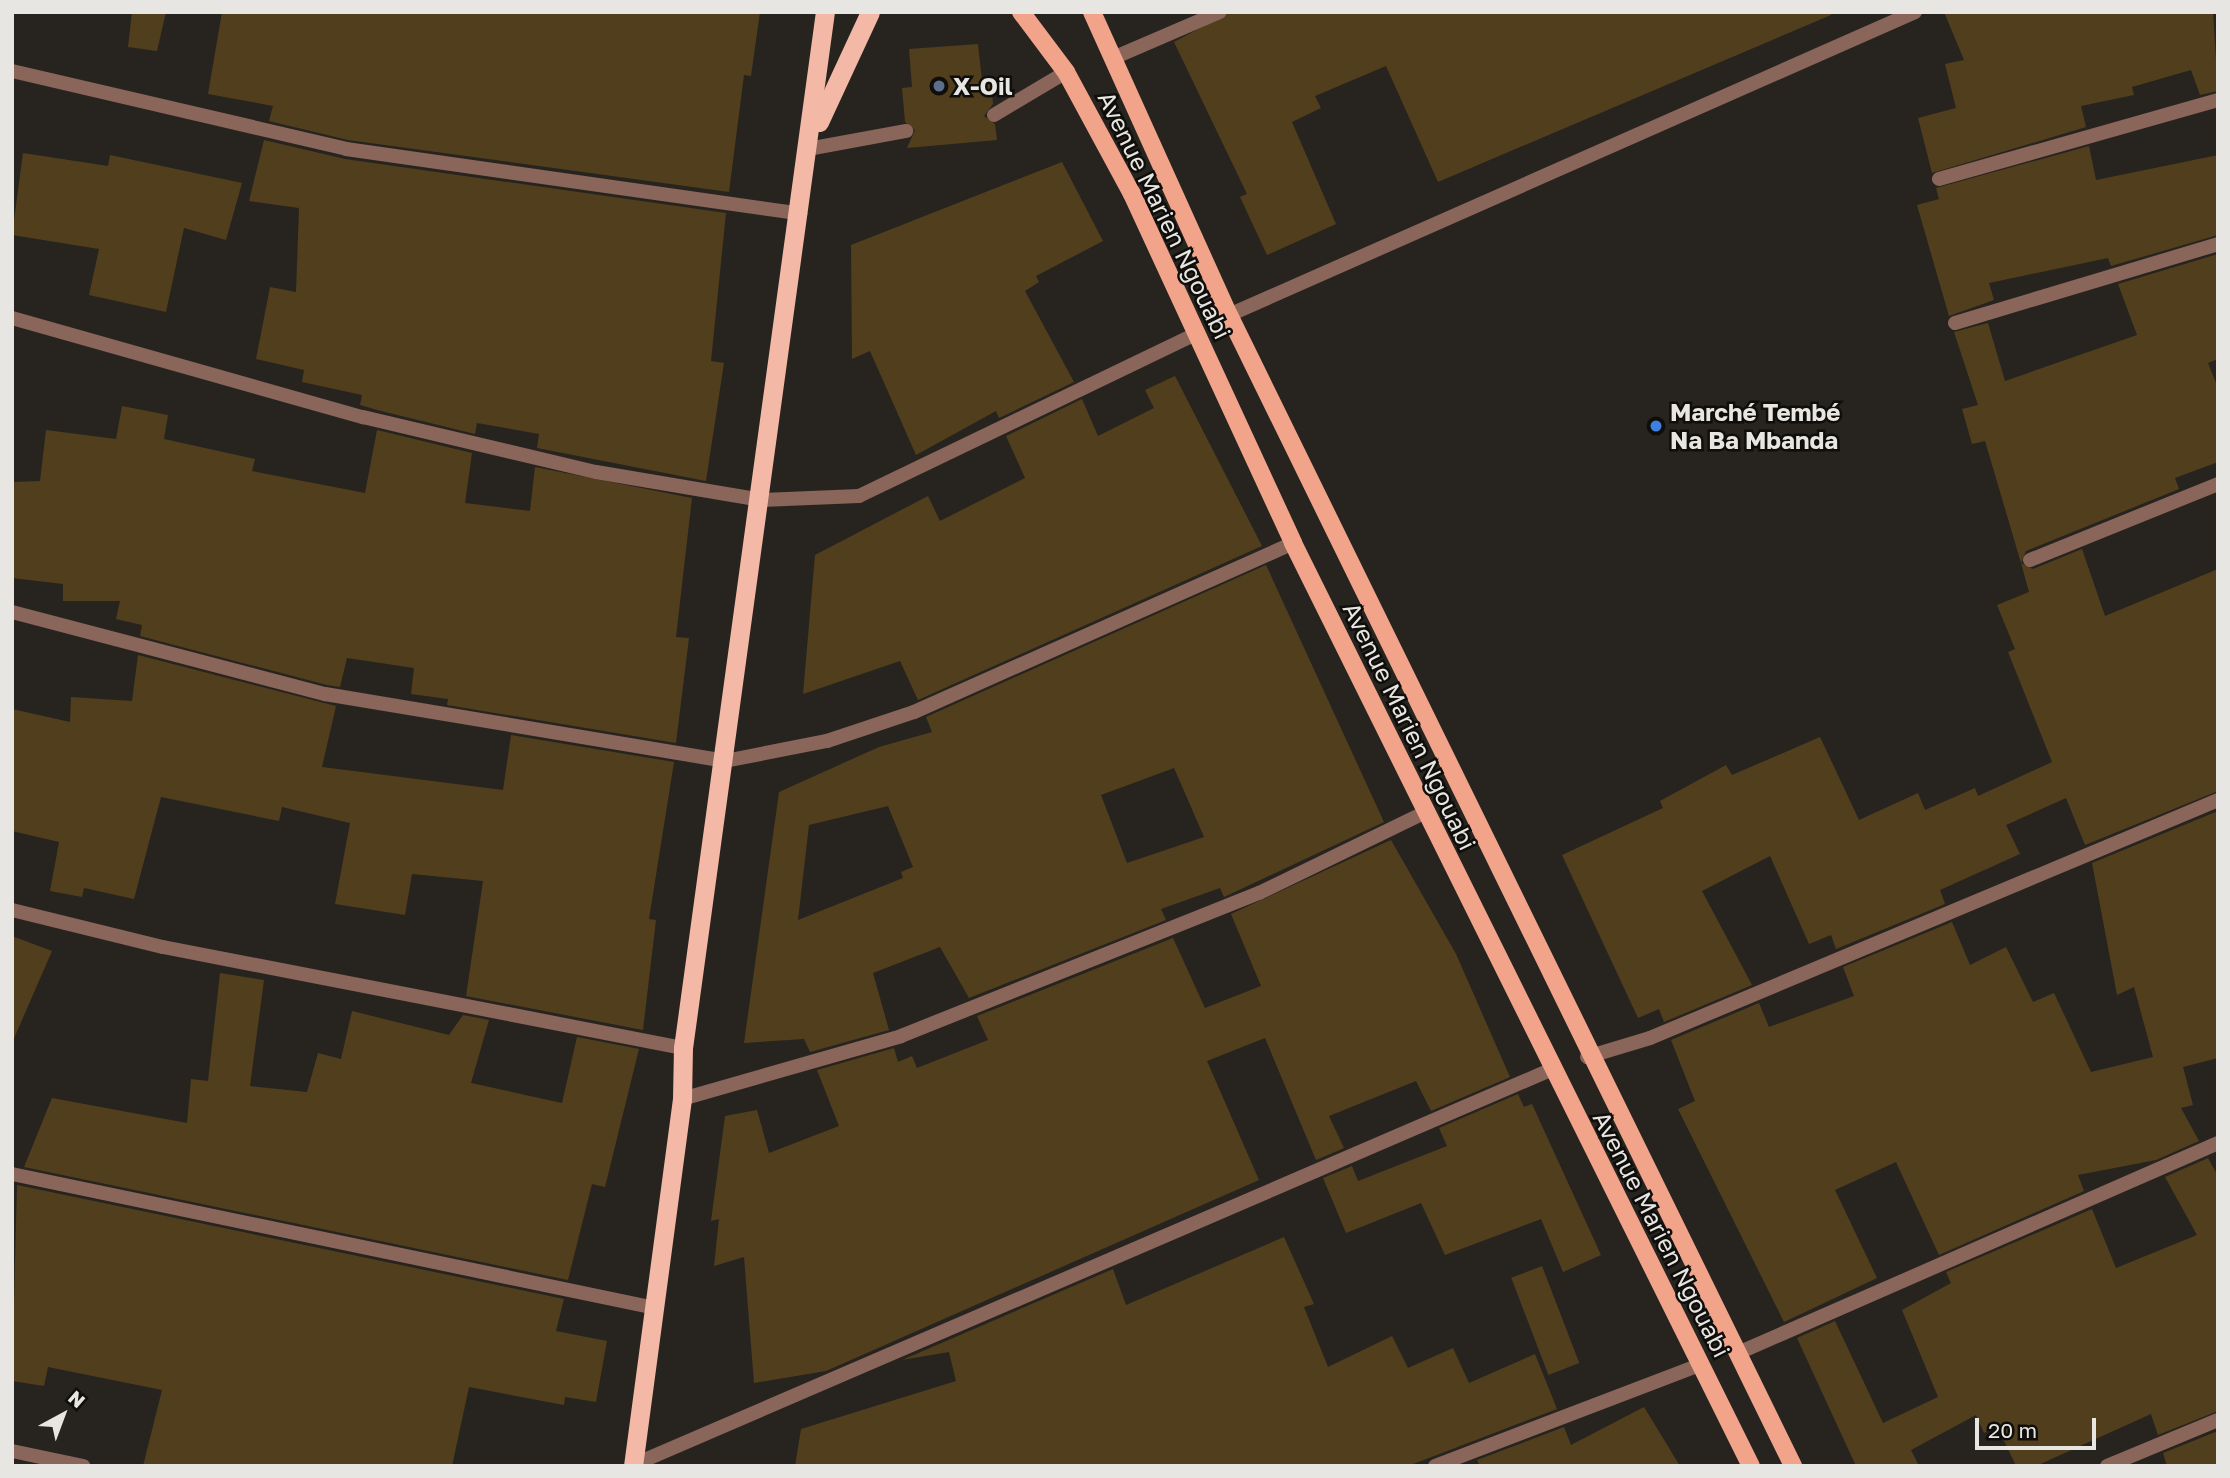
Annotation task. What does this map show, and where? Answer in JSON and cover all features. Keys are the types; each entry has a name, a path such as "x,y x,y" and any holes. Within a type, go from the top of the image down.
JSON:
{"highway":[{"path":"633,1466 682,1100 683,1048 762,500 825,12"},
{"path":"808,149 870,12"}],"main road":[{"name":"Avenue Marien Ngouabi","path":"1021,12 1066,72 1132,194 1293,543 1550,1070 1702,1364 1751,1466"},
{"path":"1092,12 1229,316 1587,1058 1793,1466"}],"street":[{"path":"1113,58 1220,12"},
{"path":"1229,316 1915,12"},
{"path":"12,71 346,149 800,214"},
{"path":"994,115 1066,72"},
{"path":"1939,180 2218,100"},
{"path":"808,149 906,131"},
{"path":"1955,323 2218,244"},
{"path":"12,318 376,420 596,472 762,500 859,496 1195,334"},
{"path":"2030,560 2218,484"},
{"path":"12,612 325,694 725,761 827,741 914,712 1293,543"},
{"path":"1587,1058 1650,1038 2218,800"},
{"path":"682,1100 901,1036 1259,893 1426,812"},
{"path":"12,910 176,950 683,1048"},
{"path":"633,1466 1550,1070"},
{"path":"1738,1353 2218,1143"},
{"path":"12,1174 655,1308"},
{"path":"1435,1466 1702,1364"},
{"path":"2107,1466 2218,1420"},
{"path":"12,1451 83,1466"}],"building":[{"path":"132,12 166,12 157,51 128,47"},
{"path":"222,12 760,12 751,76 744,75 729,192 348,140 269,121 273,106 208,94"},
{"path":"1230,12 1831,12 1831,15 1438,182 1386,66 1315,96 1321,108 1292,122 1336,224 1267,255 1240,197 1247,194 1174,42"},
{"path":"1944,12 2213,12 2218,91 2200,95 2191,70 2132,87 2134,95 2081,106 2086,127 1932,173 1918,118 1956,108 1945,64 1964,60"},
{"path":"978,44 982,81 991,80 993,104 984,116 995,124 997,140 907,148 915,130 905,122 902,88 912,87 909,49"},
{"path":"264,140 345,159 726,213 711,361 724,363 706,481 537,448 539,434 477,423 475,434 381,411 360,405 362,395 302,382 304,370 256,359 270,287 296,292 299,208 249,201"},
{"path":"2089,146 2096,180 2218,155 2218,235 2111,266 2108,258 1989,283 1994,300 1949,316 1917,205 1939,199 1936,188"},
{"path":"23,153 108,166 110,155 242,183 226,240 184,228 166,312 89,295 99,249 12,235"},
{"path":"1062,162 1103,241 1036,276 1039,282 1025,291 1074,382 999,418 996,411 916,455 870,351 852,359 851,245"},
{"path":"2218,254 2218,359 2208,363 2218,388 2218,462 2175,478 2179,489 2026,551 2021,563 1985,441 1972,444 1962,409 1978,405 1954,332 1988,323 2005,381 2137,335 2118,284"},
{"path":"1175,376 1262,546 918,700 900,661 803,694 815,555 928,496 940,521 1025,478 1006,436 1082,399 1098,436 1154,408 1145,390"},
{"path":"122,406 168,415 164,439 255,459 252,471 365,493 377,430 472,453 465,503 530,511 535,467 692,498 676,637 689,638 676,743 447,705 448,699 411,694 414,668 347,658 340,687 327,685 140,636 142,625 116,619 120,601 63,601 63,584 12,578 12,482 40,481 46,430 116,439"},
{"path":"2082,549 2105,616 2218,569 2218,791 2085,845 2066,798 2006,825 2020,854 1940,890 1945,904 1836,949 1831,935 1809,944 1770,856 1702,891 1752,985 1664,1022 1659,1009 1638,1018 1562,855 1663,808 1660,801 1726,765 1732,775 1820,737 1859,820 1918,793 1925,810 1975,788 1978,796 2052,762 2008,652 2015,649 1997,605 2029,592 2021,563 2033,569"},
{"path":"1266,565 1384,822 1224,897 1220,888 1161,909 1166,920 969,998 940,947 873,973 889,1030 810,1052 804,1039 744,1043 779,792 879,747 932,732 926,717","holes":["1174,768 1204,837 1127,863 1101,795","888,806 913,867 901,872 903,878 798,920 809,825"]},
{"path":"138,655 336,706 322,767 503,790 511,735 674,762 649,919 656,920 643,1030 466,996 483,881 412,874 405,915 335,904 350,823 282,807 279,821 161,797 134,899 84,888 82,897 50,891 59,842 12,831 12,709 70,722 71,697 132,701"},
{"path":"2218,811 2218,1058 2183,1067 2193,1105 2181,1108 2199,1141 2156,1160 2078,1175 2084,1191 1939,1255 1896,1162 1835,1190 1877,1278 1784,1322 1678,1109 1695,1101 1671,1040 1759,1003 1769,1027 1854,996 1843,967 1952,922 1970,965 2006,947 2033,1002 2054,993 2091,1072 2153,1057 2134,987 2117,995 2092,863"},
{"path":"1391,840 1456,954 1510,1077 1431,1111 1416,1081 1329,1116 1344,1148 1316,1160 1265,1038 1207,1061 1259,1180 826,1371 754,1383 744,1257 714,1266 719,1219 711,1221 725,1116 757,1110 769,1153 839,1126 817,1070 894,1048 898,1062 912,1056 917,1068 988,1040 977,1016 1173,938 1205,1008 1261,986 1231,914"},
{"path":"12,936 52,951 12,1043"},
{"path":"220,973 264,980 250,1086 307,1092 318,1053 341,1059 352,1011 449,1035 463,1015 489,1020 471,1083 562,1103 577,1037 639,1049 605,1187 592,1184 568,1280 24,1167 52,1098 187,1123 191,1079 208,1081"},
{"path":"1518,1094 1524,1107 1532,1104 1601,1255 1563,1272 1541,1219 1445,1255 1421,1203 1346,1233 1323,1178 1352,1166 1358,1181 1447,1146 1439,1128"},
{"path":"2208,1158 2218,1176 2218,1411 2158,1435 2151,1414 2036,1466 2016,1466 1997,1426 1984,1433 1976,1415 1911,1450 1919,1466 1856,1466 1797,1338 1835,1321 1883,1423 1938,1397 1902,1310 1951,1283 1946,1272 2092,1209 2116,1268 2197,1235 2165,1177"},
{"path":"17,1185 564,1299 556,1331 607,1341 596,1402 565,1397 564,1405 469,1387 452,1466 143,1466 162,1390 48,1367 44,1386 12,1381"},
{"path":"1284,1237 1314,1304 1304,1307 1328,1367 1392,1336 1408,1368 1453,1348 1469,1383 1535,1354 1557,1409 1408,1466 795,1466 801,1429 956,1381 949,1352 902,1360 1113,1269 1126,1305"},
{"path":"1542,1266 1579,1363 1548,1375 1511,1278"},
{"path":"1644,1407 1680,1466 1480,1466 1477,1460 1564,1427 1571,1445"},
{"path":"2218,1431 2218,1466 2167,1466 2163,1453"}],"place":[{"name":"X-Oil","path":"939,86"},
{"name":"Marché Tembé Na Ba Mbanda","path":"1656,426"}]}
